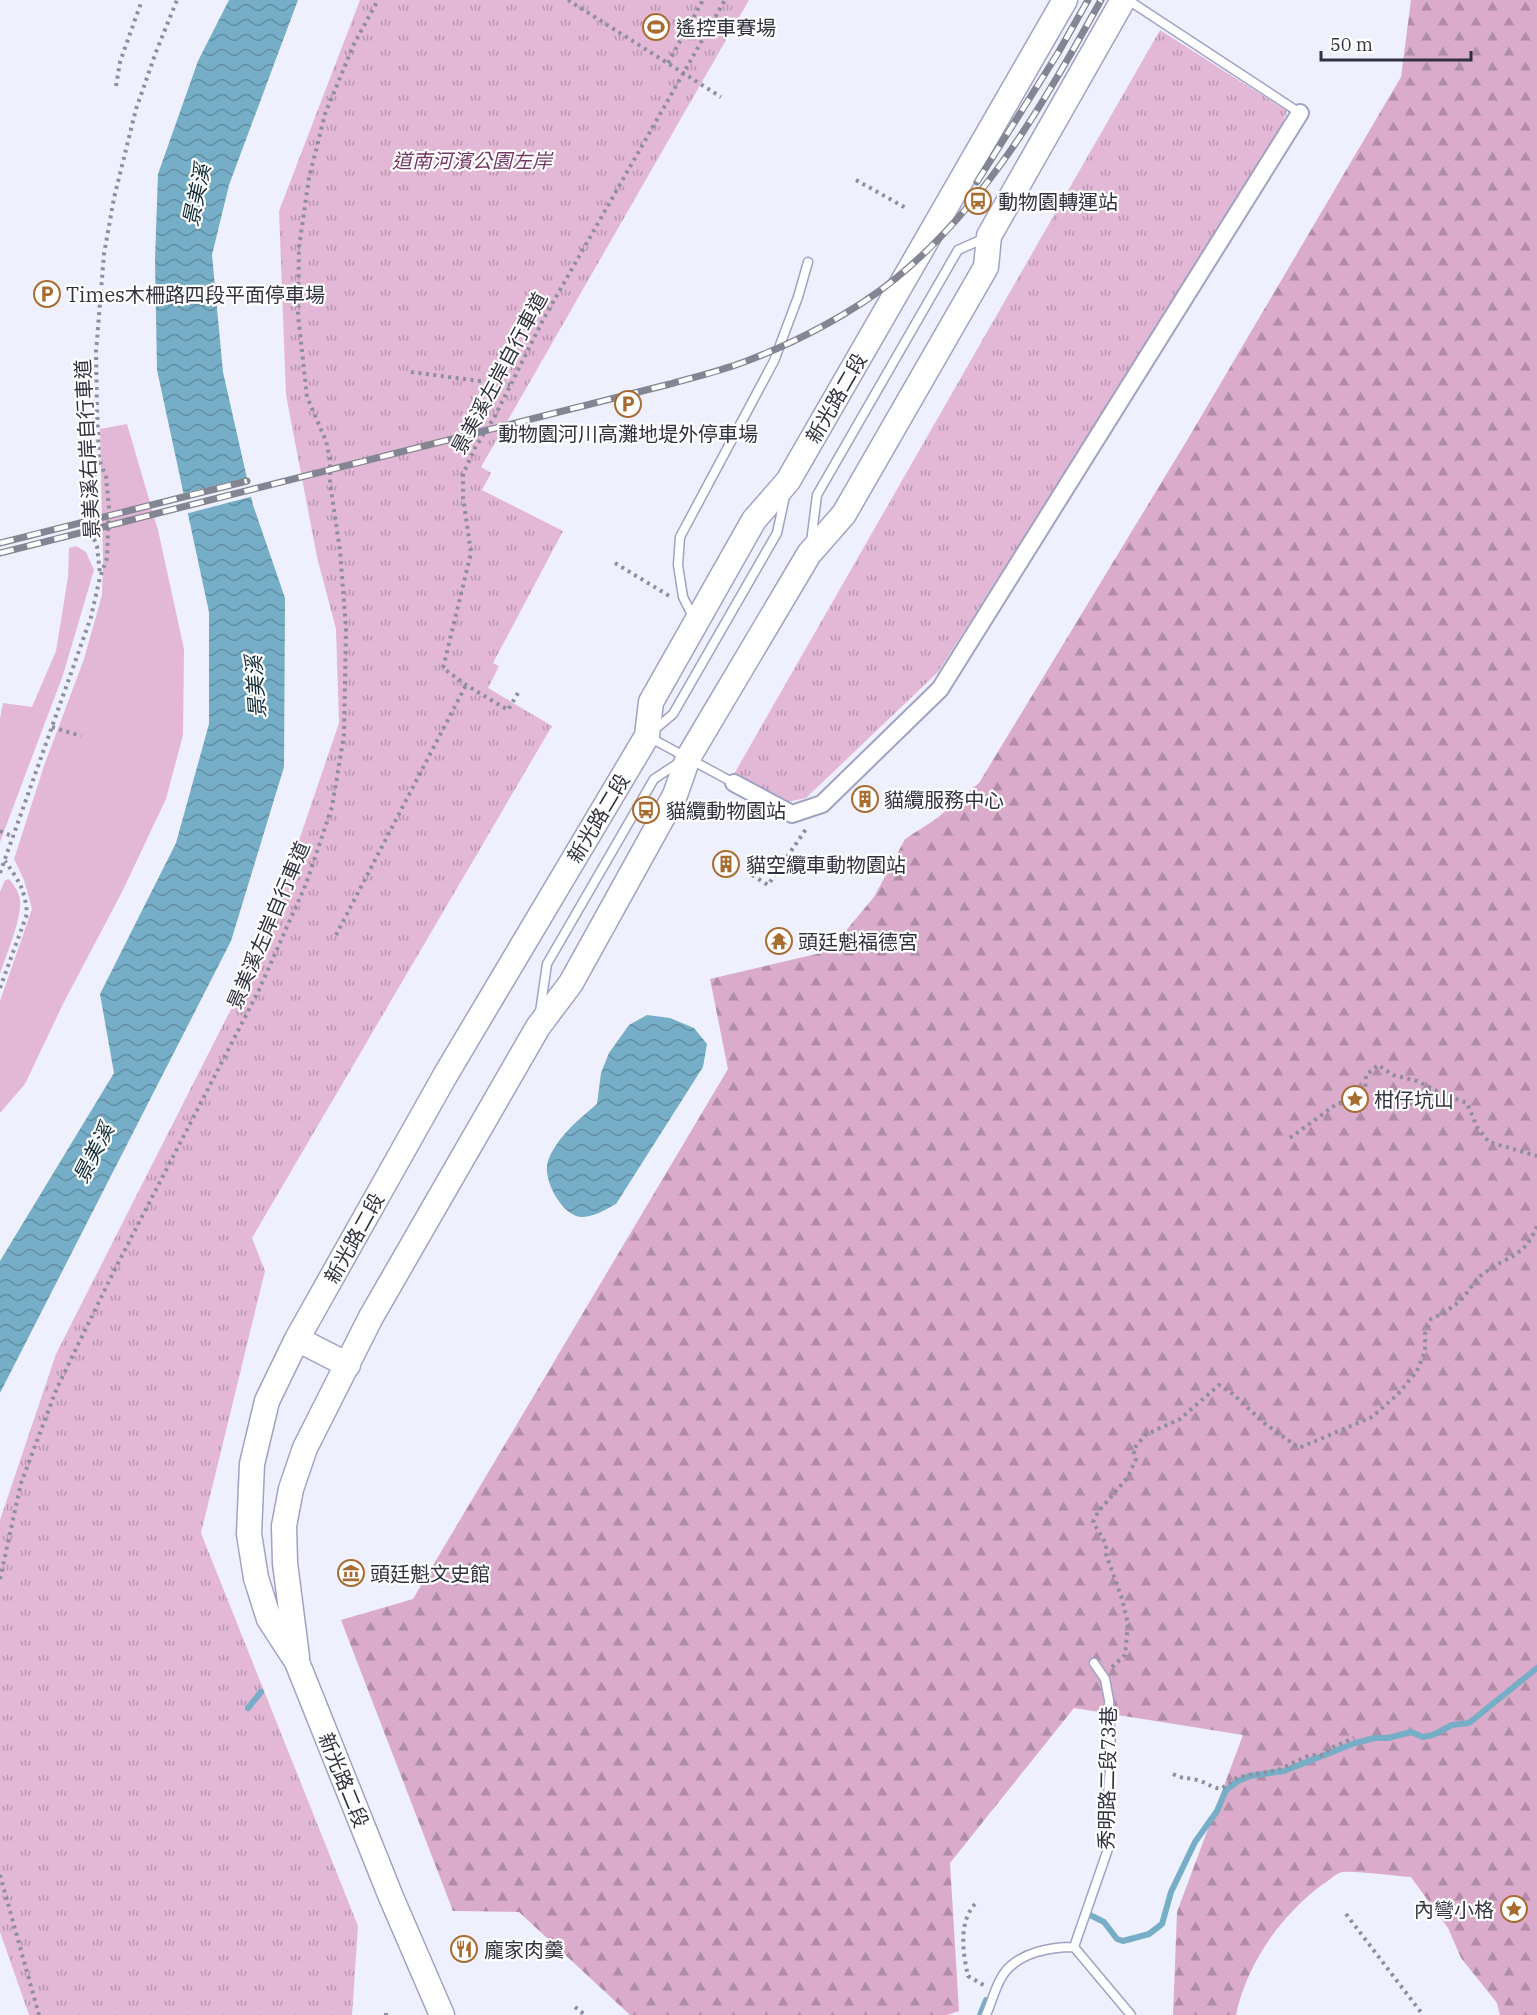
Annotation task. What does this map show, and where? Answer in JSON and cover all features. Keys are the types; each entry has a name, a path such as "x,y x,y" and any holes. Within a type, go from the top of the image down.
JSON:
{"street":[{"name":"新光路二段","path":"441,2015 297,1662 269,1619 256,1578 249,1534 252,1464 267,1401 297,1340 446,1074 647,736 651,702 754,520 788,481 1065,0"},
{"name":"新光路二段","path":"297,1662 285,1563 284,1526 291,1489 306,1448 372,1317 538,1027 571,982 675,795 688,758 809,554 844,514 987,267 989,236 1123,0"},
{"path":"734,783 792,814 822,804 940,688 1300,113"},
{"path":"297,1340 348,1365"}],"lane":[{"path":"1128,0 1300,113"},
{"path":"809,554 817,495 958,250 989,236"},
{"path":"696,623 683,597 678,565 680,537 774,361 798,297 808,262"},
{"path":"734,783 647,736 673,714 777,533 788,481"},
{"name":"秀明路二段73巷","path":"1074,1947 1108,1849 1107,1809 1111,1756 1109,1700 1106,1679 1094,1663"},
{"path":"986,2015 1004,1972 1019,1960 1052,1947 1074,1947 1131,2015"}],"path":[{"path":"116,86 120,62 142,0"},
{"name":"景美溪右岸自行車道","path":"0,873 91,617 107,558 109,508 106,477 99,459 96,352 104,254 114,198 133,120 156,52 177,0"},
{"name":"景美溪左岸自行車道","path":"0,1579 21,1484 57,1388 114,1271 258,992 306,884 332,807 344,735 346,628 340,550 330,483 330,459 326,441 307,397 298,315 299,247 309,178 325,114 354,44 378,0"},
{"path":"568,0 721,97"},
{"path":"668,63 704,0"},
{"name":"景美溪左岸自行車道","path":"466,685 443,668 471,553 463,497 463,474 544,318 725,0"},
{"path":"856,180 906,208"},
{"path":"411,372 510,385"},
{"path":"99,459 86,499 86,513 87,523 97,546 100,577"},
{"path":"615,563 679,603"},
{"path":"336,935 466,685 508,710 518,693"},
{"path":"52,727 81,736"},
{"path":"752,875 768,885 822,804"},
{"path":"0,831 12,836"},
{"path":"0,987 27,914 21,883 4,861"},
{"path":"1290,1138 1338,1102 1362,1100 1366,1075 1378,1065 1393,1075 1416,1081 1467,1103 1477,1127 1489,1142 1536,1156 1537,1160"},
{"path":"1106,1679 1114,1664 1125,1655 1128,1624 1106,1554 1106,1544 1092,1522 1128,1477 1136,1459 1133,1450 1145,1435 1180,1419 1219,1385 1233,1394 1264,1423 1299,1448 1372,1417 1398,1394 1417,1371 1425,1351 1425,1334 1431,1319 1446,1312 1463,1297 1482,1274 1520,1253 1532,1239 1537,1226"},
{"path":"1173,1774 1182,1779 1195,1779 1221,1789 1238,1777 1278,1770 1310,1755 1323,1755 1333,1747 1354,1738"},
{"path":"0,1875 39,2015"},
{"path":"975,1904 968,1912 964,1924 965,1962 968,1976 996,1992"},
{"path":"1346,1914 1423,2015"},
{"path":"575,2007 585,2015"}],"green space":[{"name":"道南河濱公園左岸","path":"360,0 749,0 481,467 491,473 482,490 563,531 493,663 499,666 488,688 552,726 252,1238 265,1271 201,1533 358,1926 352,2015 29,2015 0,1932 0,1520 56,1354 263,946 339,723 336,629 317,557 286,395 279,211"},
{"path":"1411,0 1537,0 1537,2015 1500,2015 1497,2003 1461,1958 1448,1928 1411,1877 1342,1872 1308,1896 1280,1925 1248,1977 1236,2015 1173,2015 1177,1912 1243,1735 1074,1708 950,1863 959,2011 947,2015 630,2015 519,1912 453,1911 341,1620 413,1599 728,1069 710,979 829,951 874,897 905,839 936,819 979,783 1189,437 1401,77"},
{"path":"1160,30 1287,111 1274,145 938,672 806,798 782,803 734,774"},
{"path":"127,424 158,530 184,649 183,735 166,799 122,892 64,1002 25,1084 0,1113 0,1001 32,909 24,880 14,859 44,766 84,659 102,595 100,429"},
{"path":"76,546 86,552 94,570 63,675 0,842 0,718 3,703 32,707 56,651 68,577 69,548"},
{"path":"9,879 19,894 20,908 0,974 0,892 5,880"}],"water":[{"name":"景美溪","path":"229,0 298,0 229,185 212,255 223,372 253,505 285,598 284,767 231,941 0,1393 0,1261 114,1073 100,994 176,843 209,724 209,612 157,370 155,260 158,174 198,61"},
{"path":"647,1015 670,1018 694,1028 707,1044 703,1067 616,1204 590,1216 574,1215 560,1203 555,1195 548,1177 548,1161 562,1137 597,1104 601,1073 609,1053 629,1025"}],"pier":[{"path":"250,477 254,496 185,514 180,494"}],"waterway":[{"path":"1090,1915 1104,1922 1117,1939 1123,1941 1149,1934 1162,1924 1171,1892 1195,1842 1217,1811 1226,1790 1238,1781 1250,1776 1284,1771 1355,1743 1411,1732 1423,1737 1433,1735 1452,1725 1469,1723 1537,1668"},
{"path":"248,1708 261,1692"},
{"path":"980,2015 986,2000"}],"railway":[{"path":"977,182 1058,53 1088,0"},
{"path":"0,553 670,384 735,365 803,336 879,292 928,250 958,218 1011,150 1058,76 1101,0"},
{"path":"0,543 247,481"}],"place":[{"name":"遙控車賽場","path":"656,27"},
{"name":"動物園轉運站","path":"978,201"},
{"name":"Times木柵路四段平面停車場","path":"47,294"},
{"name":"動物園河川高灘地堤外停車場","path":"628,404"},
{"name":"貓纜服務中心","path":"865,799"},
{"name":"貓纜動物園站","path":"646,810"},
{"name":"貓空纜車動物園站","path":"726,864"},
{"name":"頭廷魁福德宮","path":"779,941"},
{"name":"柑仔坑山","path":"1355,1099"},
{"name":"頭廷魁文史館","path":"351,1573"},
{"name":"內彎小格","path":"1514,1909"},
{"name":"龐家肉羹","path":"464,1949"}]}
